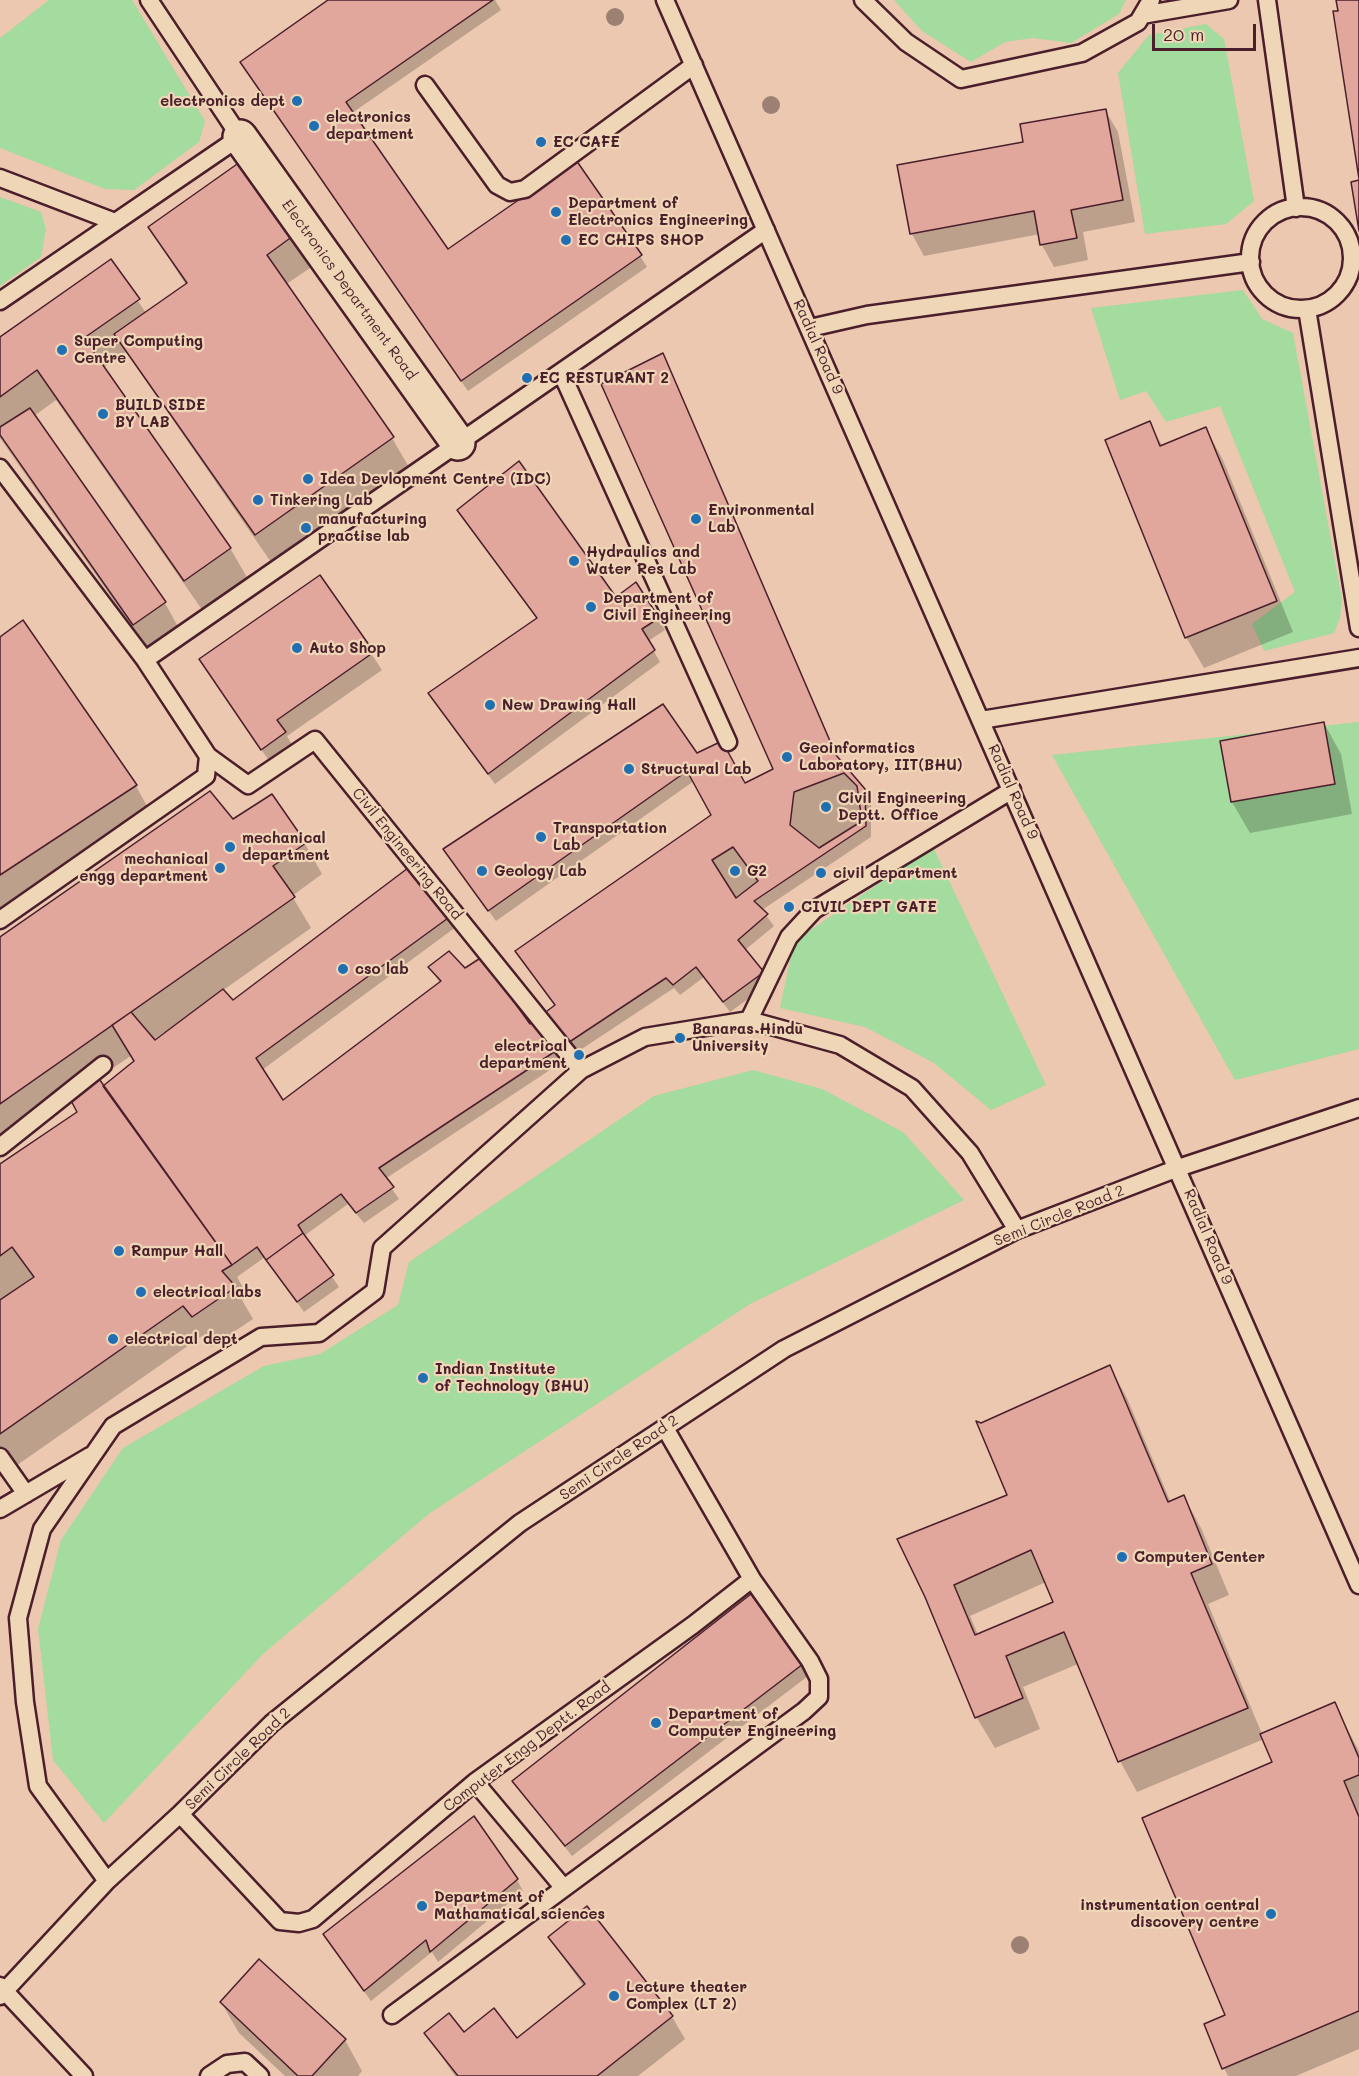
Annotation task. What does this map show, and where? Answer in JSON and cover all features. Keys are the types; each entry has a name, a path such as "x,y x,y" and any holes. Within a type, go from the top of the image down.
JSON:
{"street":[{"name":"Electronics Department Road","path":"240,137 458,443"}],"lane":[{"path":"0,301 240,137 149,0"},
{"name":"Radial Road 9","path":"665,0 1359,1585"},
{"path":"863,0 906,42 962,79 1082,53 1138,22 1151,0"},
{"path":"1142,15 1229,0"},
{"path":"1267,0 1296,208"},
{"path":"425,85 497,185 510,192 525,189 693,65"},
{"path":"0,178 115,222"},
{"path":"1296,208 1313,208 1325,213 1338,223 1348,237 1352,255 1350,272 1342,288 1330,300 1307,309 1280,304 1265,294 1255,279 1251,262 1251,248 1258,231 1281,211 1296,208"},
{"path":"145,660 766,230"},
{"path":"810,328 867,315 1251,262"},
{"path":"1307,309 1352,537 1359,628"},
{"path":"561,372 728,742"},
{"path":"0,468 145,660 208,756 206,776 0,920"},
{"path":"981,720 1359,658"},
{"name":"Civil Engineering Road","path":"208,756 248,785 315,740 581,1070"},
{"path":"749,1020 789,937 814,910 1012,789"},
{"path":"107,1881 38,1786 25,1702 18,1618 42,1529 113,1426 261,1337 319,1333 375,1291 382,1248 581,1070 645,1037 749,1020 840,1045 912,1088 970,1153 1017,1230"},
{"path":"0,1147 103,1065"},
{"name":"Semi Circle Road 2","path":"2,1991 107,1881 180,1814 272,1723 520,1523 784,1349 1017,1230 1178,1168 1359,1108"},
{"path":"392,2015 563,1887 804,1712 819,1697 819,1679 810,1661 752,1579 665,1428"},
{"path":"0,1509 94,1453"},
{"path":"0,1457 26,1494"},
{"name":"Computer Engg Deptt. Road","path":"180,1814 280,1921 299,1923 313,1919 475,1782 693,1625 752,1579"},
{"path":"475,1782 563,1887"},
{"path":"2,1991 84,2076"},
{"path":"209,2076 227,2064 245,2062 260,2076"}],"shaded area":[{"name":"Banaras Hindu University","path":"0,0 1359,0 1359,2076 0,2076"}],"green space":[{"path":"49,0 132,0 205,121 199,142 134,190 105,189 0,148 0,38"},
{"path":"894,0 1126,0 1119,14 1071,43 1033,38 1005,42 971,62 922,31"},
{"path":"1206,24 1224,39 1254,201 1226,224 1145,234 1118,73 1149,35"},
{"path":"0,197 41,212 46,229 41,257 0,286"},
{"path":"1243,290 1262,319 1293,333 1342,600 1340,618 1334,633 1264,651 1252,624 1295,592 1220,406 1166,422 1146,391 1120,400 1091,308"},
{"path":"1359,722 1359,1049 1235,1080 1052,755"},
{"path":"933,847 1046,1085 991,1110 934,1063 865,1027 780,1008 794,941"},
{"path":"753,1070 822,1089 903,1132 964,1200 750,1304 430,1513 264,1653 104,1823 53,1760 38,1629 61,1540 123,1448 264,1366 320,1354 398,1305 409,1262 654,1096"}],"building":[{"name":"Department of Electronics Engineering","path":"328,0 493,0 346,102 448,249 576,160 642,255 461,381 240,62"},
{"path":"1336,0 1359,0 1359,179 1333,11 1338,11"},
{"path":"1106,109 1123,200 1071,210 1077,238 1040,245 1034,211 910,234 897,165 1023,142 1020,124"},
{"path":"240,162 293,236 267,255 394,437 255,535 114,334 187,283 148,227"},
{"path":"1359,180 1359,231 1351,182"},
{"name":"BUILD SIDE BY LAB","path":"111,259 140,299 84,338 231,548 184,581 37,370 0,397 0,337"},
{"path":"663,353 836,755 865,789 866,826 754,901 768,914 738,940 764,972 723,1002 696,967 673,985 666,978 379,1168 394,1187 356,1213 341,1194 298,1225 303,1233 266,1260 257,1247 232,1265 103,1086 134,1061 112,1025 131,1012 155,1040 223,989 233,1000 416,862 455,913 256,1058 283,1100 441,981 428,967 449,951 465,968 482,957 530,1024 555,1005 515,951 711,815 687,771 488,911 443,849 663,704 697,753 722,741 745,783 773,769 601,384"},
{"path":"30,408 166,602 133,625 0,435 0,427"},
{"path":"1150,421 1160,446 1206,427 1277,601 1185,638 1105,440"},
{"name":"Department of Civil Engineering","path":"519,461 616,597 636,582 659,618 642,629 655,650 488,774 428,693 537,618 457,510"},
{"path":"320,575 374,652 277,720 286,732 261,750 199,659"},
{"path":"23,620 137,785 0,875 0,637"},
{"path":"1324,722 1335,784 1231,802 1220,741"},
{"name":"Civil Engineering Deptt. Office","path":"844,773 857,786 862,821 819,848 790,825 794,792"},
{"path":"210,791 233,819 272,794 306,843 273,866 295,897 0,1104 0,937"},
{"name":"G2","path":"733,847 758,881 736,898 712,860"},
{"name":"Rampur Hall","path":"97,1076 232,1265 222,1271 236,1287 192,1317 183,1306 0,1434 0,1300 34,1277 12,1247 0,1256 0,1164 77,1112 68,1095"},
{"path":"303,1233 334,1275 297,1302 266,1260"},
{"name":"Computer Center","path":"1110,1365 1168,1502 1184,1495 1212,1564 1191,1573 1248,1708 1118,1762 1064,1632 1006,1656 1023,1698 975,1718 925,1597 897,1539 1007,1495 976,1421 981,1423","holes":["1031,1550 1053,1602 975,1635 954,1585"]},
{"name":"Department of Computer Engineering","path":"751,1594 803,1664 565,1846 512,1781"},
{"name":"instrumentation central discovery centre","path":"1335,1702 1359,1758 1359,1775 1344,1781 1359,1817 1359,2011 1222,2069 1204,2024 1225,2015 1142,1818 1272,1762 1260,1734"},
{"name":"Department of Mathamatical sciences","path":"474,1816 518,1879 430,1952 426,1940 364,1991 323,1934"},
{"name":"Lecture theater Complex (LT 2)","path":"587,1906 673,2016 597,2076 458,2076 424,2033 449,2013 464,2032 494,2008 517,2038 585,1984 548,1937"},
{"path":"259,1959 346,2039 312,2076 298,2076 220,2002"}],"place":[{"name":"electronics dept","path":"297,101"},
{"name":"electronics department","path":"314,126"},
{"name":"EC CAFE","path":"541,142"},
{"name":"Department of Electronics Engineering","path":"556,212"},
{"name":"EC CHIPS SHOP","path":"566,240"},
{"name":"Super Computing Centre","path":"62,350"},
{"name":"EC RESTURANT 2","path":"527,378"},
{"name":"BUILD SIDE BY LAB","path":"103,414"},
{"name":"Idea Devlopment Centre (IDC)","path":"308,479"},
{"name":"Tinkering Lab","path":"258,500"},
{"name":"Environmental Lab","path":"696,519"},
{"name":"manufacturing practise lab","path":"306,528"},
{"name":"Hydraulics and Water Res Lab","path":"574,561"},
{"name":"Department of Civil Engineering","path":"591,607"},
{"name":"Auto Shop","path":"297,648"},
{"name":"New Drawing Hall","path":"490,705"},
{"name":"Geoinformatics Laboratory, IIT(BHU)","path":"787,757"},
{"name":"Structural Lab","path":"629,769"},
{"name":"Civil Engineering Deptt. Office","path":"826,807"},
{"name":"Transportation Lab","path":"541,837"},
{"name":"mechanical department","path":"230,847"},
{"name":"mechanical engg department","path":"220,868"},
{"name":"Geology Lab","path":"482,871"},
{"name":"G2","path":"735,871"},
{"name":"civil department","path":"821,873"},
{"name":"CIVIL DEPT GATE","path":"789,907"},
{"name":"cso lab","path":"343,969"},
{"name":"Banaras Hindu University","path":"680,1038"},
{"name":"electrical department","path":"579,1055"},
{"name":"Rampur Hall","path":"119,1251"},
{"name":"electrical labs","path":"141,1292"},
{"name":"electrical dept","path":"113,1339"},
{"name":"Indian Institute of Technology (BHU)","path":"423,1378"},
{"name":"Computer Center","path":"1122,1557"},
{"name":"Department of Computer Engineering","path":"656,1723"},
{"name":"Department of Mathamatical sciences","path":"422,1906"},
{"name":"instrumentation central discovery centre","path":"1271,1914"},
{"name":"Lecture theater Complex (LT 2)","path":"614,1996"}]}
